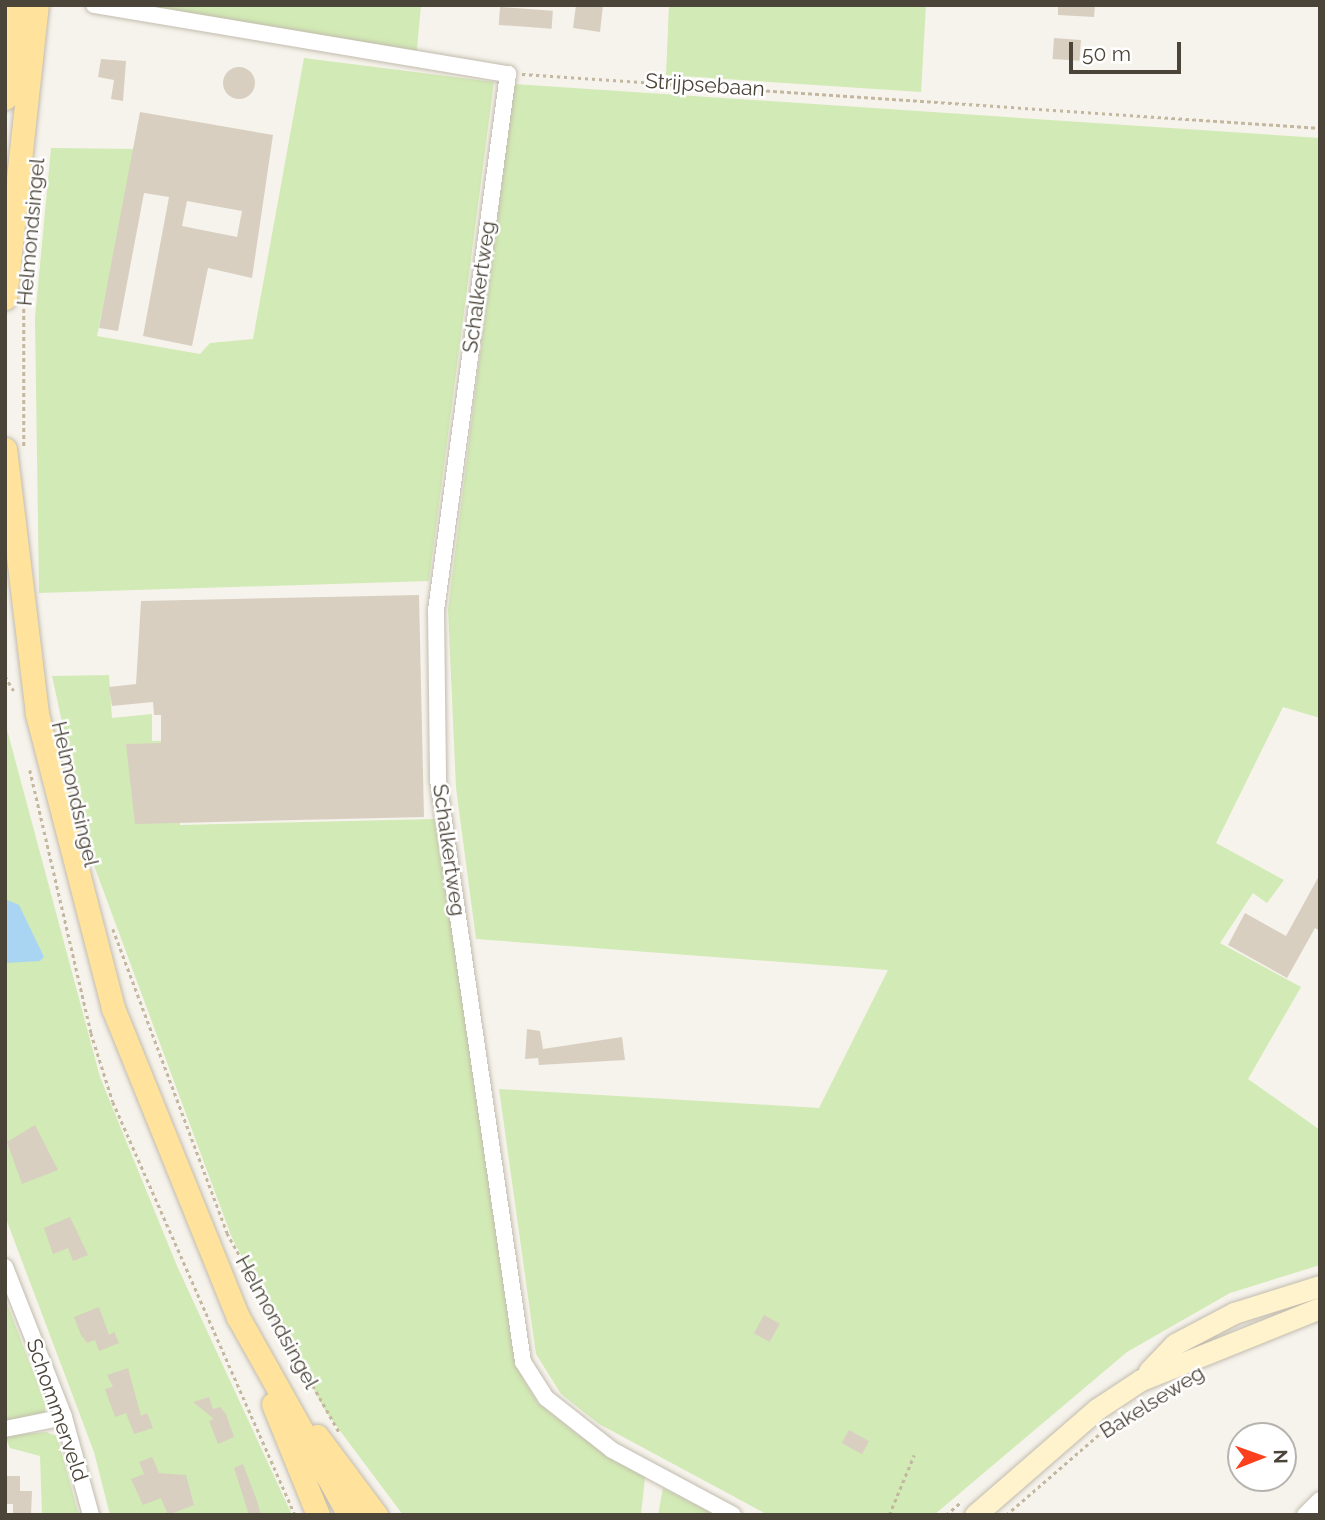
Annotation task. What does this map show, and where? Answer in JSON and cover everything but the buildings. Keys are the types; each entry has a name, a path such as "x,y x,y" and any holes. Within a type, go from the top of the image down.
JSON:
{"main road":[{"path":"5,98 15,5"},
{"name":"Helmondsingel","path":"15,297 37,5"},
{"name":"Helmondsingel","path":"15,455 28,664 86,920 147,1104 238,1317 349,1515"},
{"name":"Bakelseweg","path":"975,1515 1086,1418 1141,1380 1175,1344 1222,1319 1320,1286"},
{"name":"Bakelseweg","path":"1141,1380 1320,1308"},
{"path":"238,1317 317,1515"},
{"path":"293,1416 322,1441 376,1515"}],"street":[{"path":"94,5 508,74"},
{"name":"Schalkertweg","path":"508,74 436,611 437,741 523,1362 546,1398 612,1450 733,1515"},
{"name":"Schommerveld","path":"5,1267 64,1418 91,1515"},
{"path":"5,1429 64,1418"},
{"path":"1305,1515 1320,1500"}],"path":[{"name":"Strijpsebaan","path":"508,74 1320,128"},
{"name":"Helmondsingel","path":"15,297 15,455"},
{"name":"Helmondsingel","path":"109,918 227,1233 347,1443"},
{"name":"Bakelseweg","path":"1006,1515 1117,1419 1163,1391"},
{"path":"889,1515 914,1455"}],"green space":[{"path":"99,5 421,5 416,59"},
{"path":"669,5 926,5 921,92 666,75"},
{"path":"304,58 494,82 429,581 39,593 35,318 51,148 136,149 97,336 200,354 210,343 253,339"},
{"path":"514,84 1320,138 1320,718 1283,707 1216,843 1284,880 1267,903 1253,893 1220,943 1301,987 1248,1079 1320,1130 1320,1265 1230,1293 1127,1352 934,1515 768,1515 599,1424 561,1394 536,1354 499,1089 819,1108 888,970 476,939 456,788 448,609"},
{"path":"109,675 112,718 152,714 152,741 179,740 180,825 435,819 523,1379 538,1403 578,1435 645,1477 641,1515 403,1515 326,1412 232,1238 92,860 52,676"},
{"path":"5,722 100,1077 177,1266 292,1515 110,1515 94,1452 5,1216"},
{"path":"5,1298 45,1403 45,1414 5,1423"},
{"path":"46,1432 57,1436 79,1515 42,1515 40,1456 10,1448 5,1436"},
{"path":"663,1488 715,1515 658,1515"}],"water":[{"path":"7,900 19,905 44,957 40,961 5,963"}]}
